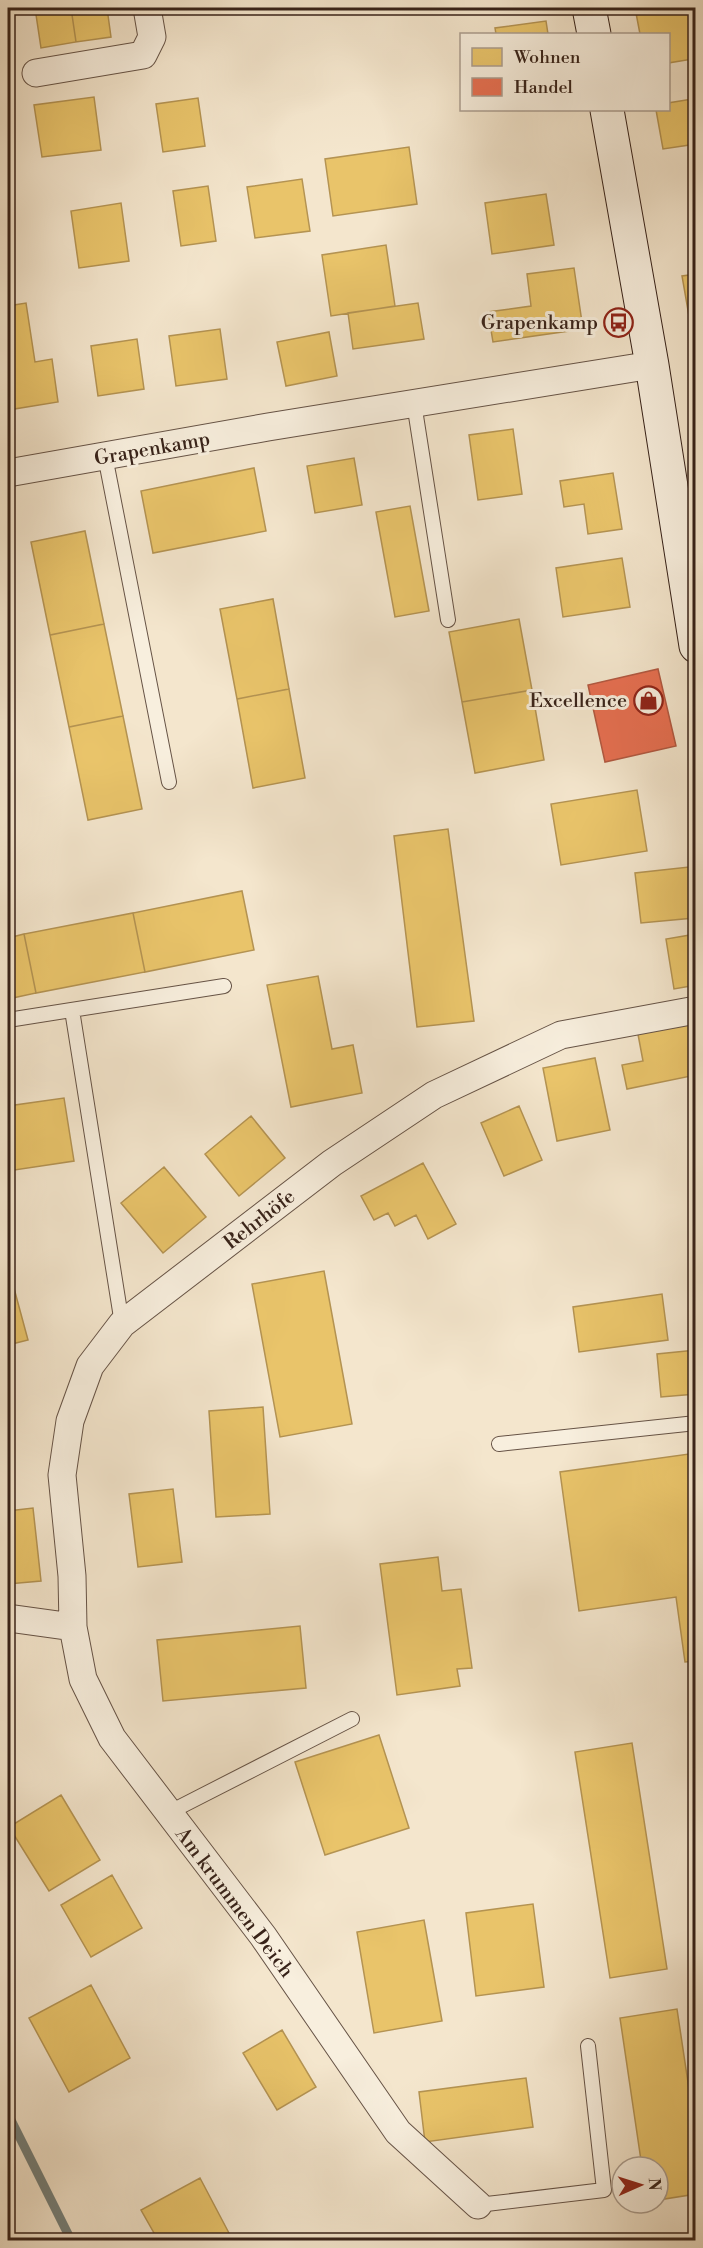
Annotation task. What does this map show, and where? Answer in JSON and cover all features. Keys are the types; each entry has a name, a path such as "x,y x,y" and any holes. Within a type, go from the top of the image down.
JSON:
{"main road":[{"path":"590,8 594,33"},
{"path":"607,111 696,646"}],"street":[{"path":"36,73 143,55 152,37 147,8"},
{"name":"Grapenkamp","path":"8,473 651,365"},
{"name":"Rehrhöfe","path":"73,1627 72,1575 62,1475 70,1421 90,1366 123,1324 332,1163 434,1095 561,1035 696,1010"},
{"path":"8,1618 73,1627"},
{"name":"Am krummen Deich","path":"73,1627 83,1679 112,1738 263,1936 398,2132 478,2205"}],"lane":[{"path":"414,404 448,620"},
{"path":"105,456 169,782"},
{"path":"8,1020 224,986"},
{"path":"72,1010 123,1324"},
{"path":"499,1444 696,1423"},
{"path":"168,1813 352,1719"},
{"path":"478,2205 604,2190 588,2046"}],"building: Wohnen":[{"path":"35,8 71,8 76,42 41,48"},
{"path":"71,8 107,8 111,37 76,42"},
{"path":"669,8 696,8 696,38 690,39 693,59 670,63 670,33 640,33 636,13"},
{"path":"546,21 548,33 496,33 495,28"},
{"path":"94,97 101,150 42,157 34,105"},
{"path":"198,98 205,146 163,152 156,104"},
{"path":"692,99 696,119 696,144 663,149 656,111 670,111 670,103"},
{"path":"409,147 417,204 333,216 325,159"},
{"path":"302,179 310,231 255,238 247,187"},
{"path":"208,186 216,241 181,246 173,191"},
{"path":"696,188 696,227 689,189"},
{"path":"546,194 554,245 492,254 485,203"},
{"path":"121,203 129,261 79,268 71,211"},
{"path":"386,245 395,306 331,316 322,255"},
{"path":"574,268 583,329 493,342 488,312 531,306 527,274"},
{"path":"696,274 696,321 690,322 682,276"},
{"path":"26,303 35,362 52,359 58,402 8,410 8,306"},
{"path":"418,303 424,339 353,349 348,313"},
{"path":"220,329 227,379 176,386 169,336"},
{"path":"329,332 337,376 286,386 277,342"},
{"path":"137,339 144,389 98,396 91,346"},
{"path":"513,429 522,494 478,500 469,435"},
{"path":"354,458 362,505 315,513 307,466"},
{"path":"254,468 266,531 153,553 141,491"},
{"path":"613,473 622,529 588,534 584,504 564,507 560,481"},
{"path":"410,506 429,611 395,617 376,512"},
{"path":"85,531 104,624 50,635 31,542"},
{"path":"622,558 630,607 563,617 556,568"},
{"path":"273,599 289,689 237,699 220,609"},
{"path":"519,619 532,690 462,702 449,632"},
{"path":"104,624 123,716 69,727 50,635"},
{"path":"289,689 305,778 253,788 237,699"},
{"path":"532,690 544,760 475,773 462,702"},
{"path":"123,716 142,809 88,820 69,727"},
{"path":"637,790 647,851 561,865 551,804"},
{"path":"448,829 474,1021 417,1027 394,836"},
{"path":"689,867 694,918 641,923 635,873"},
{"path":"242,891 254,950 145,972 133,913"},
{"path":"133,913 145,972 36,993 24,934"},
{"path":"24,934 36,993 8,999 8,938"},
{"path":"696,934 696,985 674,989 666,939"},
{"path":"318,976 332,1049 353,1045 362,1093 291,1107 267,985"},
{"path":"696,1017 696,1075 627,1089 622,1065 643,1061 637,1029"},
{"path":"595,1058 610,1130 557,1141 543,1068"},
{"path":"64,1098 74,1161 8,1171 8,1106"},
{"path":"519,1106 542,1160 504,1176 481,1123"},
{"path":"251,1116 285,1158 239,1196 205,1154"},
{"path":"423,1163 456,1224 428,1239 416,1215 395,1226 388,1213 374,1220 361,1196"},
{"path":"164,1167 206,1217 163,1253 121,1203"},
{"path":"8,1266 28,1340 8,1345"},
{"path":"324,1271 352,1424 280,1437 252,1284"},
{"path":"662,1294 668,1340 579,1352 573,1307"},
{"path":"696,1350 696,1394 661,1397 657,1354"},
{"path":"263,1407 270,1514 216,1517 209,1411"},
{"path":"696,1453 696,1661 685,1662 676,1597 579,1611 560,1472"},
{"path":"173,1489 182,1562 138,1567 129,1494"},
{"path":"33,1508 41,1581 8,1584 8,1511"},
{"path":"438,1557 442,1591 461,1589 472,1668 457,1669 460,1686 397,1695 380,1564"},
{"path":"300,1626 306,1688 163,1701 157,1640"},
{"path":"379,1735 409,1828 325,1855 295,1762"},
{"path":"632,1743 667,1969 610,1978 575,1752"},
{"path":"61,1795 100,1860 49,1891 9,1827"},
{"path":"112,1875 142,1928 91,1957 61,1905"},
{"path":"533,1904 544,1987 476,1996 466,1913"},
{"path":"424,1920 442,2021 374,2033 357,1932"},
{"path":"91,1985 130,2058 69,2092 29,2018"},
{"path":"677,2009 696,2136 696,2194 670,2198 670,2155 640,2155 620,2018"},
{"path":"282,2030 316,2087 277,2110 243,2053"},
{"path":"526,2078 533,2127 425,2142 419,2092"},
{"path":"200,2178 230,2235 246,2240 158,2240 141,2210"}],"building: Handel":[{"path":"658,669 676,746 605,762 588,685"}],"waterway":[{"path":"8,2114 71,2240"}],"place":[{"name":"Grapenkamp","path":"619,322"},
{"name":"Excellence","path":"648,700"}]}
